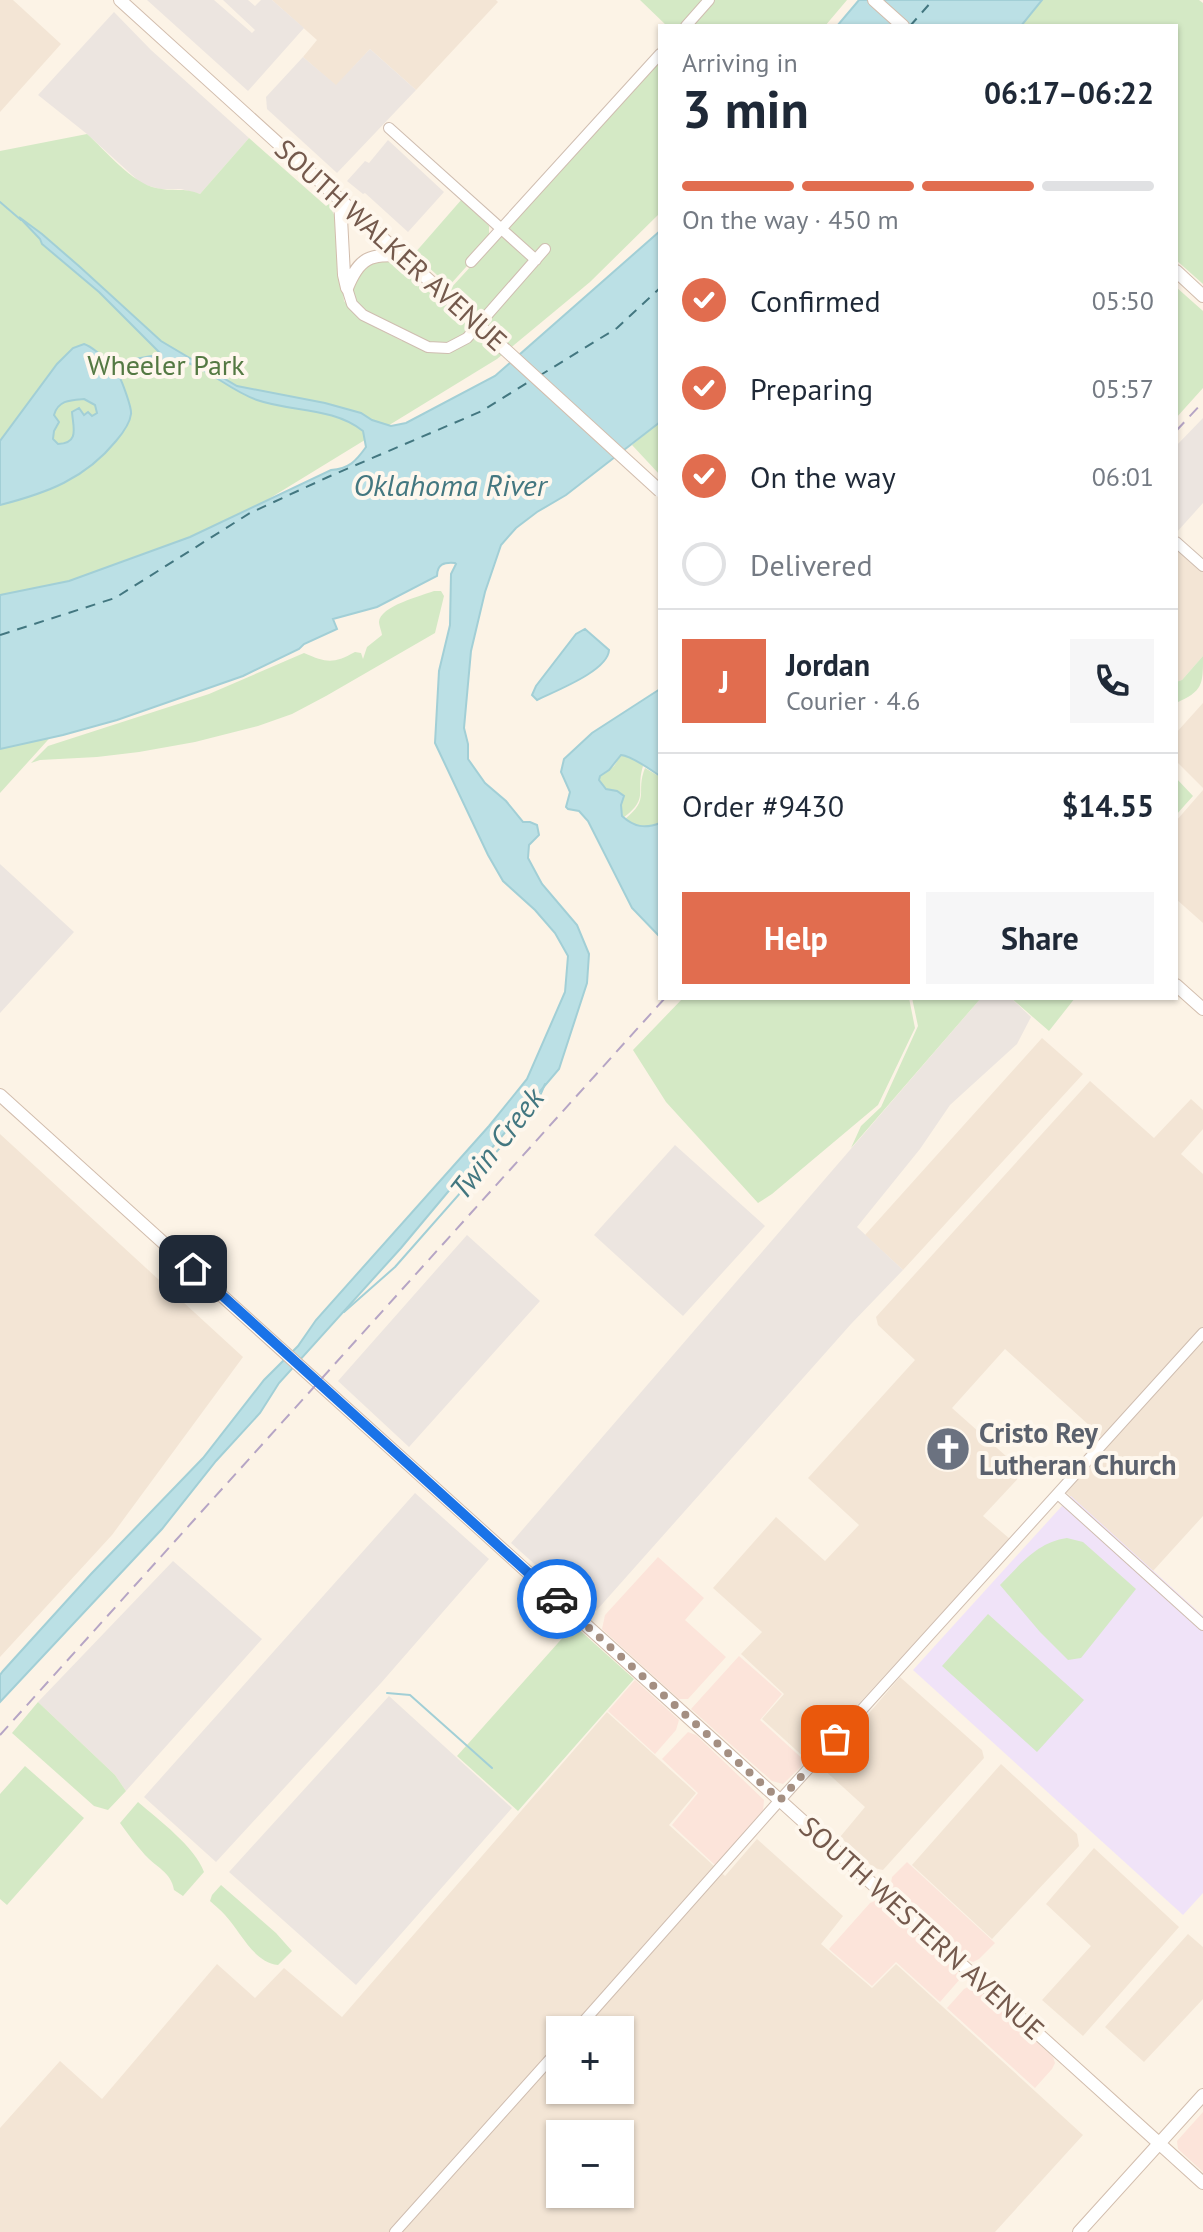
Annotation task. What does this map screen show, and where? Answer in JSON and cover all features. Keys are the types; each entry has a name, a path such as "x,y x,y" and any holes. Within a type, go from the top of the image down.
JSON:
{"main road":[{"name":"SOUTH WALKER AVENUE","path":"120,0 658,489"},
{"path":"874,0 901,24"},
{"path":"340,199 347,288"},
{"path":"347,288 355,270 367,259 378,255 402,255"},
{"path":"1178,273 1203,296"},
{"path":"1178,987 1203,1009"},
{"name":"SOUTH WESTERN AVENUE","path":"0,1095 1203,2183"},
{"path":"1079,2232 1203,2095"}],"street":[{"path":"688,24 709,0"},
{"path":"471,262 658,56"},
{"path":"389,128 536,260 545,249"},
{"name":"SOUTH WALKER AVENUE","path":"347,288 352,304 363,315 421,345 448,348 467,338 536,260"},
{"path":"1178,544 1203,566"},
{"path":"588,2016 1203,1333"},
{"path":"1058,1494 1203,1625"},
{"path":"395,2232 546,2064"}],"shaded area":[{"path":"0,0 13,0 61,44 0,112"},
{"path":"147,0 214,0 252,33 255,30 223,0 248,0 255,6 261,0 272,0 304,28 248,91"},
{"path":"272,0 498,2 416,90 370,49 336,86 303,57 317,40"},
{"path":"114,12 151,50 249,138 200,194 142,184 38,95"},
{"path":"370,49 416,90 337,173 267,109 266,97 303,57 336,85"},
{"path":"388,140 444,192 408,232 347,181 365,161 369,163"},
{"path":"1203,418 1203,503 1178,531 1178,444"},
{"path":"1178,549 1203,572 1203,656 1178,681"},
{"path":"1203,703 1203,788 1178,763 1178,731"},
{"path":"1203,790 1203,923 1178,901 1178,819"},
{"path":"0,864 74,932 0,1013"},
{"path":"979,1000 1013,1000 1031,1017 1017,1044 950,1105 920,1149 857,1227 903,1270 851,1324 596,1611 586,1610 511,1543"},
{"path":"1042,1038 1083,1074 903,1270 865,1235"},
{"path":"1090,1081 1154,1138 1191,1099 1203,1110 1203,1129 1181,1154 1203,1174 1203,1516 1153,1571 1058,1485 1101,1436 1005,1349 952,1408 1024,1472 983,1516 1010,1539 807,1760 762,1719 784,1694 741,1654 762,1632 713,1588 776,1517 825,1561 859,1525 808,1478 915,1360 878,1325 876,1317"},
{"path":"0,1134 243,1357 112,1535 0,1657"},
{"path":"675,1145 765,1226 683,1316 594,1235"},
{"path":"467,1235 540,1301 409,1447 338,1381"},
{"path":"415,1493 489,1559 381,1683 216,1862 144,1797"},
{"path":"1071,1496 1203,1616 1203,1893 1183,1915 913,1670"},
{"path":"658,1557 704,1598 685,1620 726,1657 688,1699 679,1699 602,1629 605,1615"},
{"path":"173,1561 262,1639 126,1791 115,1775 38,1702"},
{"path":"739,1656 782,1694 760,1720 806,1762 783,1784 772,1781 691,1709"},
{"path":"900,1677 982,1750 984,1758 883,1870 874,1868 840,1837 865,1807 822,1768"},
{"path":"635,1680 679,1720 676,1730 655,1754 608,1711"},
{"path":"389,1696 512,1808 356,1985 229,1872"},
{"path":"607,1712 696,1793 669,1825 725,1876 757,1839 843,1916 821,1944 872,1988 896,1964 1083,2135 995,2232 0,2232 0,2128 60,2061 102,2099 217,1964 255,1998 284,1968 342,2017"},
{"path":"688,1732 696,1735 764,1800 763,1811 716,1866 672,1825 698,1793 662,1759"},
{"path":"1001,1764 1077,1834 1079,1846 992,1939 912,1865"},
{"path":"1094,1848 1179,1927 1083,2036 1042,2000 1091,1946 1046,1904"},
{"path":"907,1862 995,1943 979,1959 973,1962 966,1959 890,1889 892,1877"},
{"path":"875,1901 883,1903 957,1971 960,1979 940,2002 896,1962 872,1986 829,1949"},
{"path":"1188,1934 1203,1947 1203,1999 1144,2062 1105,2027"},
{"path":"970,1986 978,1989 1053,2057 1055,2063 1052,2069 1035,2088 947,2008"},
{"path":"1203,2112 1203,2172 1178,2149 1177,2141"}],"green space":[{"path":"640,0 703,0 682,24 665,24"},
{"path":"715,0 847,0 827,24 693,24"},
{"path":"1042,0 1199,0 1203,3 1203,284 1178,262 1178,24 1023,24"},
{"name":"Wheeler Park","path":"658,62 658,215 590,282 497,359 262,503 0,793 0,151 87,134 129,173 147,185 200,194 249,138 326,206 329,204 336,219 344,301 359,319 402,341 410,332 374,316 356,301 353,293 355,277 375,261 396,263 439,301"},
{"path":"462,199 489,226 492,238 449,286 414,254"},
{"path":"1178,289 1203,311 1203,388 1178,416"},
{"path":"658,424 658,473 632,445"},
{"path":"441,591 444,596 435,633 292,714 195,742 139,752 31,763 48,746 209,694 304,653 330,661 355,652 361,653 363,659 367,647 382,635 379,622 386,611"},
{"path":"1203,656 1200,686 1192,695 1178,702 1178,681"},
{"path":"621,755 632,756 643,766 639,800 623,818 621,805 611,790 599,781 600,776 614,766"},
{"path":"645,768 658,776 658,824 642,827 625,819 638,806"},
{"path":"1178,780 1193,796 1178,813"},
{"path":"681,1000 909,1000 915,1028 878,1105 758,1203 666,1102 633,1050"},
{"path":"912,1000 979,1000 851,1148 861,1126 881,1107 918,1026"},
{"path":"1013,1000 1073,1000 1049,1031"},
{"path":"1067,1538 1083,1542 1136,1589 1081,1658 1068,1660 1000,1585 1038,1549"},
{"path":"988,1614 1084,1700 1037,1752 942,1666"},
{"path":"574,1625 634,1679 518,1811 457,1756 466,1746 492,1768 467,1745"},
{"path":"38,1702 115,1775 126,1791 108,1810 94,1806 12,1733"},
{"path":"25,1766 84,1818 7,1905 0,1899 0,1794"},
{"path":"138,1802 185,1844 204,1872 183,1896 174,1890 167,1874 145,1855 120,1823"},
{"path":"221,1885 292,1951 278,1965 269,1963 254,1952 210,1901"}],"water":[{"path":"859,0 1042,0 1023,24 839,24"},
{"name":"Oklahoma River","path":"19,217 80,267 161,341 237,386 325,403 361,413 391,426 406,423 495,376 658,233 658,424 566,495 516,528 501,545 485,592 471,651 464,728 468,759 485,783 506,801 523,822 537,825 539,835 529,845 528,858 542,884 577,925 589,954 587,983 559,1069 485,1156 452,1187 279,1383 260,1413 216,1461 162,1529 0,1702 0,1675 3,1671 203,1458 264,1380 298,1346 316,1320 527,1079 565,992 568,956 555,933 503,881 435,743 439,671 450,625 451,574 455,563 442,565 437,576 377,607 333,619 337,629 243,676 117,720 0,749 0,595 69,581 190,537 331,470 347,466 366,447 363,431 351,423 325,414 257,400 195,366 183,361 162,360 161,354 99,292"},
{"path":"84,344 111,360 152,356 155,362 148,367 118,374 131,414 123,432 104,454 64,483 0,505 0,441 57,364 73,348","holes":["84,399 95,405 97,413 92,416 88,412 84,415 79,408 72,412 74,433 70,441 58,444 53,439 59,422 54,415 62,404"]},
{"path":"585,629 609,650 606,658 591,673 537,700 532,695 536,686 576,634"},
{"path":"658,690 658,775 621,755 599,780 606,789 624,796 621,805 622,816 626,820 640,826 658,824 658,935 632,908 588,821 579,811 566,807 570,792 561,772 564,759 592,733"}],"waterway":[{"path":"0,202 21,220"},
{"path":"154,360 165,361"},
{"name":"Twin Creek","path":"344,1312 395,1267 514,1132 539,1098 545,1084"},
{"path":"387,1693 410,1695 492,1768"}],"ferry route":[{"path":"912,24 933,0"},
{"path":"539,376 617,328 658,290"},
{"path":"0,635 115,598 250,513 482,411 530,381"}],"railway":[{"path":"1178,429 1203,402"},
{"path":"0,1735 663,1000"}],"way so far":[{"path":"557,1599 780,1800 835,1739"}],"place":[{"name":"Cristo Rey Lutheran Church","path":"948,1449"}],"route":[{"path":"193,1269 557,1599"}]}
